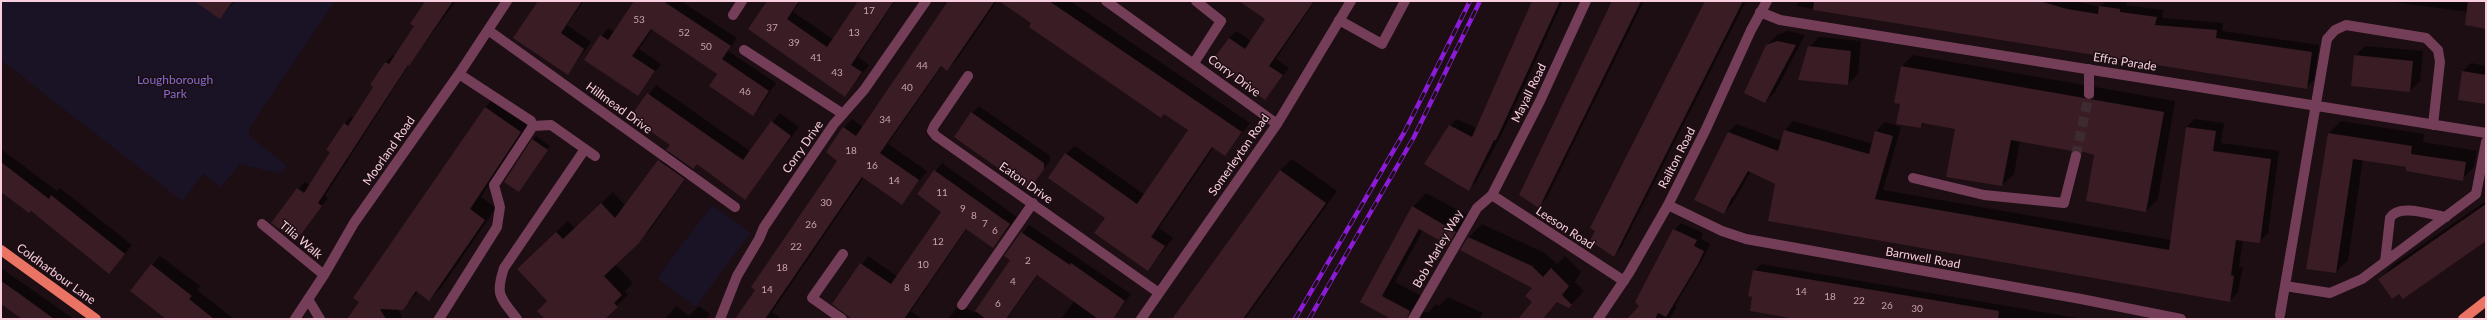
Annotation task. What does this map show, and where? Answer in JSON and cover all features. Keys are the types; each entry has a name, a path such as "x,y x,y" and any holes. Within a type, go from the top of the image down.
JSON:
{"main road":[{"name":"Coldharbour Lane","path":"1,250 96,319"},
{"path":"2463,319 2486,301"}],"street":[{"name":"Moorland Road","path":"295,319 324,276 354,222 459,74 507,1"},
{"path":"733,15 742,1"},
{"name":"Corry Drive","path":"720,319 737,276 759,239 764,227 843,114 864,90 926,1"},
{"name":"Corry Drive","path":"1106,1 1277,124"},
{"name":"Corry Drive","path":"1194,64 1221,21 1196,1"},
{"name":"Somerleyton Road","path":"1141,319 1277,124 1351,1"},
{"path":"1339,20 1382,44 1405,1"},
{"name":"Mayall Road","path":"1492,196 1540,101 1586,1"},
{"name":"Railton Road","path":"1598,319 1624,281 1668,205 1706,129 1760,12 1767,1"},
{"name":"Effra Parade","path":"1760,12 1780,20 2315,107 2486,133"},
{"path":"2280,315 2327,39 2335,30 2346,25 2426,38 2438,50 2440,62 2434,125"},
{"name":"Hillmead Drive","path":"488,30 735,207"},
{"path":"744,50 843,114"},
{"path":"2088,94 2089,70"},
{"path":"459,74 531,121 533,126"},
{"name":"Eaton Drive","path":"968,76 932,131 936,136 1159,293"},
{"path":"533,126 551,125 595,156"},
{"path":"439,319 497,228 500,206 494,185 533,126"},
{"path":"2285,286 2330,292 2338,291 2362,279 2476,194 2486,142"},
{"path":"517,319 500,295 498,285 504,268 585,149"},
{"path":"1913,178 1984,195 2064,203 2076,156"},
{"name":"Leeson Road","path":"1492,196 1624,281"},
{"name":"Bob Marley Way","path":"1413,319 1477,208 1492,196"},
{"path":"962,305 1032,203"},
{"name":"Barnwell Road","path":"1668,205 1722,231 1746,239 2081,299 2180,319"},
{"path":"2385,262 2390,218 2393,214 2401,210 2446,217"},
{"name":"Tilia Walk","path":"262,224 324,276"},
{"path":"842,319 812,298 843,254"},
{"path":"308,299 320,319"}],"green space":[{"name":"Loughborough Park","path":"1,1 335,1 249,128 249,135 287,166 280,174 240,164 221,187 203,174 182,201 1,60"},
{"path":"712,205 750,233 696,307 657,278"}],"building":[{"path":"194,1 233,1 220,19"},
{"path":"425,1 453,1 409,66 408,65 318,203 322,206 296,241 271,223 297,188 304,193 330,152 326,150 344,123 348,126 373,87 370,85 385,62 389,64 414,26 410,24"},
{"path":"538,1 582,1 561,33 584,49 568,75 513,38"},
{"path":"634,1 663,1 731,46 722,59 769,91 753,116 709,86 717,74 651,29 632,56 655,71 638,96 584,60 600,35 608,40"},
{"path":"767,1 799,1 787,19 827,47 858,1 894,1 851,65 862,72 845,97 748,29"},
{"path":"948,1 995,1 947,71 941,66 880,153 919,180 902,205 862,177 765,319 735,319 755,290 751,287 837,161 826,152 843,127 856,136"},
{"path":"999,1 1049,1 1242,132 1225,156 1212,147 1151,237 1165,246 1148,271 1094,233 1105,218 1048,178 1065,153 1137,204 1188,130 1164,114 1161,118 1029,27 1031,23"},
{"path":"1239,1 1314,1 1269,66 1283,75 1265,100 1211,62 1229,38 1245,49 1265,19"},
{"path":"1532,1 1560,1 1496,140 1494,140 1469,191 1424,164 1449,125 1472,137"},
{"path":"1612,1 1641,1 1539,208 1519,195"},
{"path":"1705,1 1743,1 1614,257 1590,241 1595,231 1590,228"},
{"path":"1814,1 2039,1 2067,9 2098,14 2099,6 2120,9 2120,12 2157,17 2155,25 2217,30 2216,38 2312,52 2307,89 1813,10"},
{"path":"2468,1 2486,1 2486,29 2465,25"},
{"path":"1777,41 1796,45 1765,103 1744,93 1766,45"},
{"path":"1808,46 1851,51 1848,85 1798,80"},
{"path":"2354,55 2413,61 2410,92 2351,86"},
{"path":"1901,66 2164,112 2146,212 2086,201 2094,155 2077,150 2072,151 2011,140 2002,186 1946,177 1955,129 1922,123 1921,128 1896,124 1900,104 1894,103"},
{"path":"2462,71 2486,75 2486,104 2458,100"},
{"path":"647,93 743,160 771,121 791,136 745,200 697,164 693,169 666,150 670,145 630,117"},
{"path":"485,107 521,132 470,209 485,220 429,301 416,291 403,310 380,309 386,319 347,319 359,302 353,298"},
{"path":"971,112 1044,163 1044,169 1029,190 954,137"},
{"path":"2186,127 2216,131 2213,151 2271,159 2260,243 2236,240 2231,275 2234,276 2230,302 1768,221 1775,184 1748,171 1732,197 1724,214 1694,200 1728,132 1778,151 1784,130 1869,154 1875,131 1893,136 1875,199 2169,250"},
{"path":"2328,133 2412,146 2411,154 2466,162 2463,181 2406,171 2406,167 2353,159 2336,273 2306,269"},
{"path":"532,139 548,150 519,192 504,182"},
{"path":"658,160 685,179 639,243 604,276 622,295 614,303 618,307 605,319 545,319 537,311 547,301 517,269 556,232 563,239 601,203 615,218"},
{"path":"1,162 49,199 51,195 125,254 109,274 31,211 29,213 1,192"},
{"path":"934,170 1010,224 993,248 966,229 904,319 852,319 832,304 860,263 891,284 941,212 917,194"},
{"path":"1280,170 1326,203 1243,319 1172,319"},
{"path":"2486,204 2486,241 2403,299 2399,294 2392,299 2378,279"},
{"path":"1412,206 1456,232 1448,245 1419,229 1382,296 1410,311 1407,319 1391,319 1360,302"},
{"path":"1673,229 1697,240 1694,246 1704,251 1698,264 1666,317 1658,313 1655,319 1627,319 1639,306 1635,302"},
{"path":"1021,232 1070,265 1071,263 1125,301 1113,319 1098,319 1037,275 1006,319 986,319 975,311 1010,260 1004,256"},
{"path":"1468,237 1532,266 1543,277 1551,268 1569,286 1562,295 1572,305 1569,308 1557,302 1543,319 1518,319 1532,302 1525,296 1532,288 1460,250"},
{"path":"151,264 192,296 189,299 214,319 166,319 130,291"},
{"path":"1753,270 1999,311 1998,319 1796,319 1750,311 1752,297 1748,296"},
{"path":"1,281 54,319 22,319 1,304"}],"tunnel":[{"path":"2076,156 2089,94"}],"railway":[{"path":"1295,319 1405,131 1470,1"},
{"path":"1309,319 1414,137 1480,1"}]}
